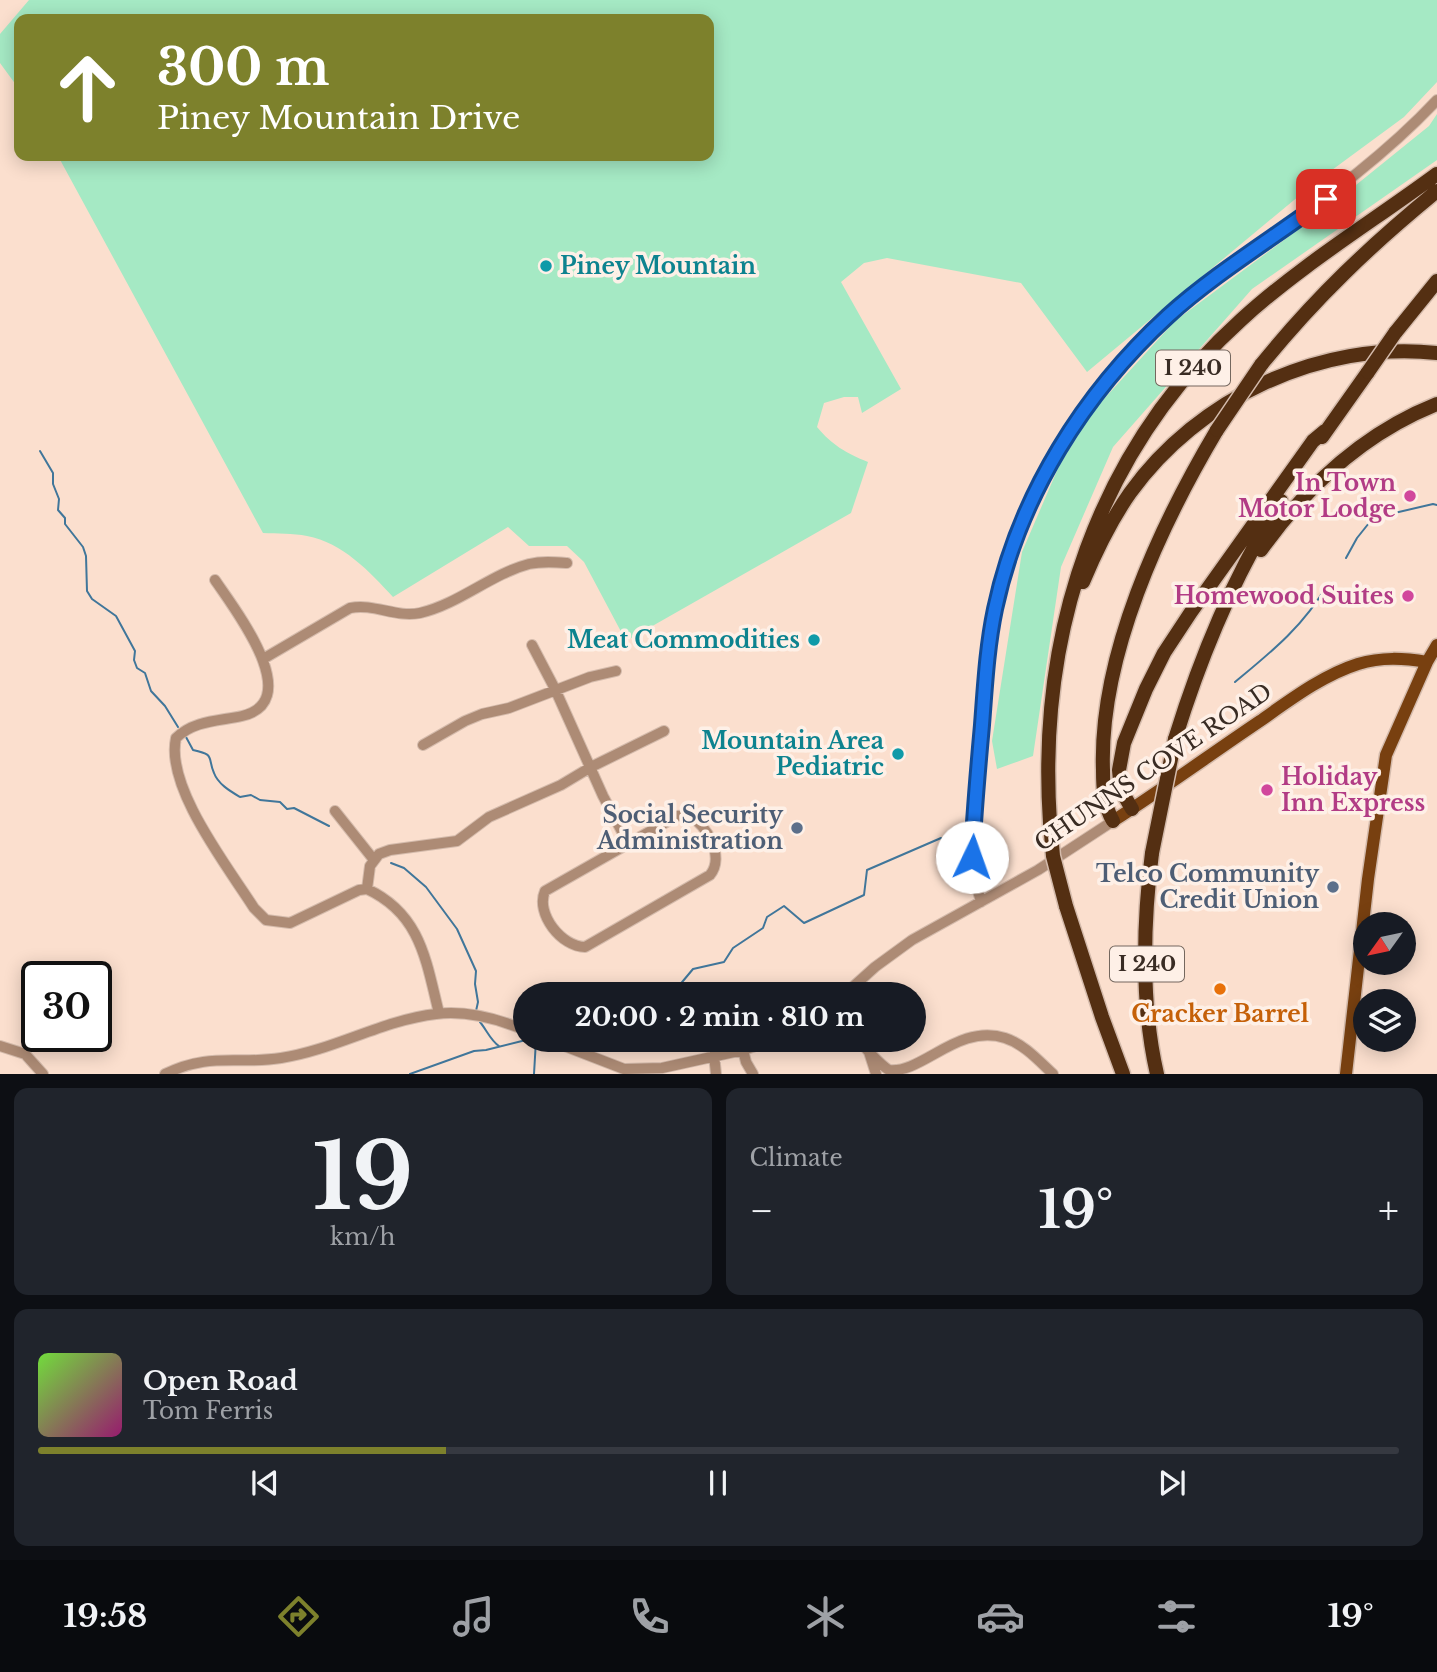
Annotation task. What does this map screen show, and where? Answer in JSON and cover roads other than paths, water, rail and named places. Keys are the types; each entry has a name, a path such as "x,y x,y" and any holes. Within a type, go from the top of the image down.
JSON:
{"highway":[{"name":"I 240","path":"1124,1073 1102,1017 1066,906 1053,856 1049,823 1047,755 1053,680 1078,569 1105,501 1147,429 1175,389 1206,353 1272,294 1437,174"},
{"path":"1113,821 1106,804 1102,756 1108,695 1129,622 1157,545 1194,468 1261,365 1322,294 1361,256 1437,191"},
{"name":"I 240","path":"1157,1073 1146,983 1147,901 1152,853 1175,739 1203,656 1254,544 1325,431 1395,333 1437,281"},
{"path":"1060,647 1090,566 1130,492 1171,446 1207,417 1254,388 1328,360 1399,351 1437,353"},
{"path":"1234,588 1283,519 1333,468 1380,433 1437,404"},
{"path":"1132,809 1121,790 1119,770 1124,743 1164,653 1313,442 1325,431"}],"main road":[{"path":"1346,1073 1367,883 1386,755 1437,645"},
{"name":"CHUNNS COVE ROAD","path":"1113,821 1286,703 1339,672 1355,665 1385,659 1427,662"}],"street":[{"path":"981,902 972,857 991,630 1007,564 1034,496 1048,470 1078,419 1116,370 1151,333 1191,297 1336,191 1387,150 1437,100"},
{"path":"263,659 350,608 359,606 408,615 424,612 474,591 519,567 545,562 567,563"},
{"path":"215,580 250,632 263,659 268,690 261,706 245,715 193,726 176,738 177,761 186,798 254,908 266,920 290,923 359,890 367,889 400,912 422,947 439,1013"},
{"path":"532,645 628,844"},
{"path":"423,745 482,714 509,708 555,689 616,671"},
{"path":"367,889 368,871 373,860 390,850 457,841 489,817 561,785 664,731"},
{"path":"335,811 373,860"},
{"path":"688,815 697,820 712,843 717,867 702,881 585,947 575,947 564,941 544,911 542,898 545,891 628,844 677,816 688,815"},
{"name":"CHUNNS COVE ROAD","path":"858,982 912,940 1038,870 1113,821"},
{"path":"165,1073 204,1060 272,1059 297,1055 439,1013 495,1018 513,1025"},
{"path":"869,1052 891,1071 907,1073 972,1037 996,1036 1021,1045 1053,1073"},
{"path":"0,1046 25,1054 43,1073"},
{"path":"578,1052 620,1071 662,1068 731,1052"},
{"path":"744,1052 753,1073"},
{"path":"869,1052 876,1073"},
{"path":"714,1055 716,1073"}],"waterway":[{"path":"40,451 53,473 53,484 59,499 58,510 83,547 86,556 87,591 92,599 116,616 135,651 137,668 145,673 151,691 165,706 178,727"},
{"path":"1346,558 1373,518 1437,505"},
{"path":"1235,682 1297,626 1327,585"},
{"path":"186,737 193,750 210,757 218,781 236,795 251,795 260,800 280,802 287,809 294,808 329,826"},
{"path":"682,982 693,969 724,962 733,948 763,928 767,917 784,906 804,923 864,895 867,870 941,838"},
{"path":"391,863 404,868 426,887 457,929 476,971 476,1011"},
{"path":"480,1022 499,1046"},
{"path":"410,1074 474,1051 513,1043"},
{"path":"534,1074 535,1052"}],"place":[{"name":"Piney Mountain","path":"546,266"},
{"name":"In Town Motor Lodge","path":"1410,496"},
{"name":"Homewood Suites","path":"1408,596"},
{"name":"Meat Commodities","path":"814,640"},
{"name":"Mountain Area Pediatric","path":"898,754"},
{"name":"Holiday Inn Express","path":"1267,790"},
{"name":"Social Security Administration","path":"797,828"},
{"name":"Telco Community Credit Union","path":"1333,887"},
{"name":"Cracker Barrel","path":"1220,989"}]}
